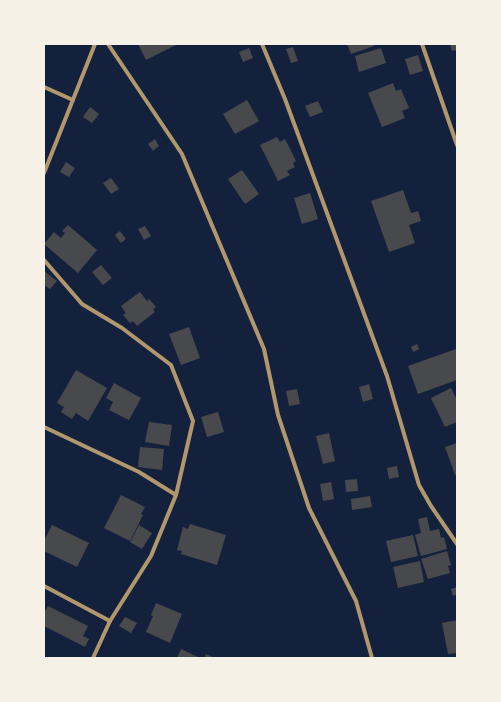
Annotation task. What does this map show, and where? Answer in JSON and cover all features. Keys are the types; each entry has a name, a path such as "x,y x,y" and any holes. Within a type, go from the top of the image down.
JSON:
{"street":[{"path":"44,173 95,44"},
{"path":"108,44 182,154 264,349 278,415 309,508 356,601 372,658"},
{"path":"262,44 285,99 387,376 419,485 431,506 457,544"},
{"path":"422,44 457,145"},
{"path":"44,87 73,100"},
{"path":"44,260 82,304 122,328 171,364 193,421 176,495 151,556 110,621 93,658"},
{"path":"44,427 139,472 176,495"},
{"path":"44,586 110,621"}],"building":[{"path":"138,44 178,44 146,60"},
{"path":"347,44 373,44 374,46 351,54"},
{"path":"450,44 457,44 457,50 452,51"},
{"path":"293,47 298,61 291,63 286,49"},
{"path":"249,48 253,58 243,62 239,52"},
{"path":"381,48 386,63 359,72 355,56"},
{"path":"418,55 423,71 410,75 405,59"},
{"path":"393,83 396,91 401,89 409,108 402,111 405,118 382,127 368,93"},
{"path":"247,100 259,121 235,134 223,114"},
{"path":"318,101 323,112 310,117 305,106"},
{"path":"90,107 99,114 92,123 83,117"},
{"path":"277,137 280,142 285,139 296,161 293,163 295,167 287,171 290,175 278,181 260,145"},
{"path":"155,139 159,146 153,151 148,144"},
{"path":"66,162 75,168 69,177 60,172"},
{"path":"242,170 259,194 245,204 228,179"},
{"path":"111,178 119,189 111,194 103,183"},
{"path":"403,190 411,213 418,211 421,221 409,225 415,243 389,252 371,201"},
{"path":"310,193 318,219 302,224 294,198"},
{"path":"68,225 97,250 78,273 44,244 54,232 61,238 65,233 62,231"},
{"path":"145,226 151,236 144,240 138,229"},
{"path":"120,231 126,239 121,243 115,235"},
{"path":"101,265 112,278 103,285 92,272"},
{"path":"44,271 57,281 50,289 44,285"},
{"path":"140,292 147,301 149,299 156,307 153,309 155,312 137,326 133,321 130,323 123,315 126,313 121,306"},
{"path":"189,327 200,358 181,365 169,334"},
{"path":"417,344 419,349 413,352 411,347"},
{"path":"456,349 457,380 418,394 408,366"},
{"path":"76,370 107,388 88,421 76,413 72,419 61,412 64,407 57,403"},
{"path":"114,383 141,398 129,420 109,410 113,402 106,398"},
{"path":"369,384 373,399 363,402 359,387"},
{"path":"451,388 457,400 457,422 445,427 431,398"},
{"path":"297,389 300,404 289,406 286,391"},
{"path":"218,412 224,432 207,437 201,417"},
{"path":"149,422 172,425 169,446 145,442"},
{"path":"329,433 335,461 323,464 316,436"},
{"path":"457,443 457,474 455,475 445,447"},
{"path":"140,447 164,449 162,470 138,467"},
{"path":"397,466 399,477 389,479 387,468"},
{"path":"357,479 358,491 346,492 345,480"},
{"path":"331,482 334,499 323,501 320,484"},
{"path":"121,495 145,507 141,514 143,515 130,541 104,528"},
{"path":"370,496 372,507 352,510 351,499"},
{"path":"427,517 430,531 439,529 441,538 444,537 447,549 421,556 415,535 421,533 418,519"},
{"path":"190,524 226,535 217,565 181,554 182,551 177,550 183,527 188,529"},
{"path":"52,525 89,543 77,567 44,551 44,541"},
{"path":"139,525 152,533 142,549 130,542"},
{"path":"413,535 418,556 391,562 386,541"},
{"path":"447,551 451,565 448,566 450,573 428,579 421,559"},
{"path":"420,561 424,582 398,588 393,567"},
{"path":"457,587 457,594 453,596 451,589"},
{"path":"156,603 182,614 170,643 146,632 153,616 151,615"},
{"path":"48,606 88,626 83,636 89,639 85,647 44,626 44,613"},
{"path":"125,617 137,623 131,633 119,626"},
{"path":"457,620 457,653 448,654 442,623"},
{"path":"181,649 200,658 177,658"},
{"path":"206,654 215,658 204,658"}]}
